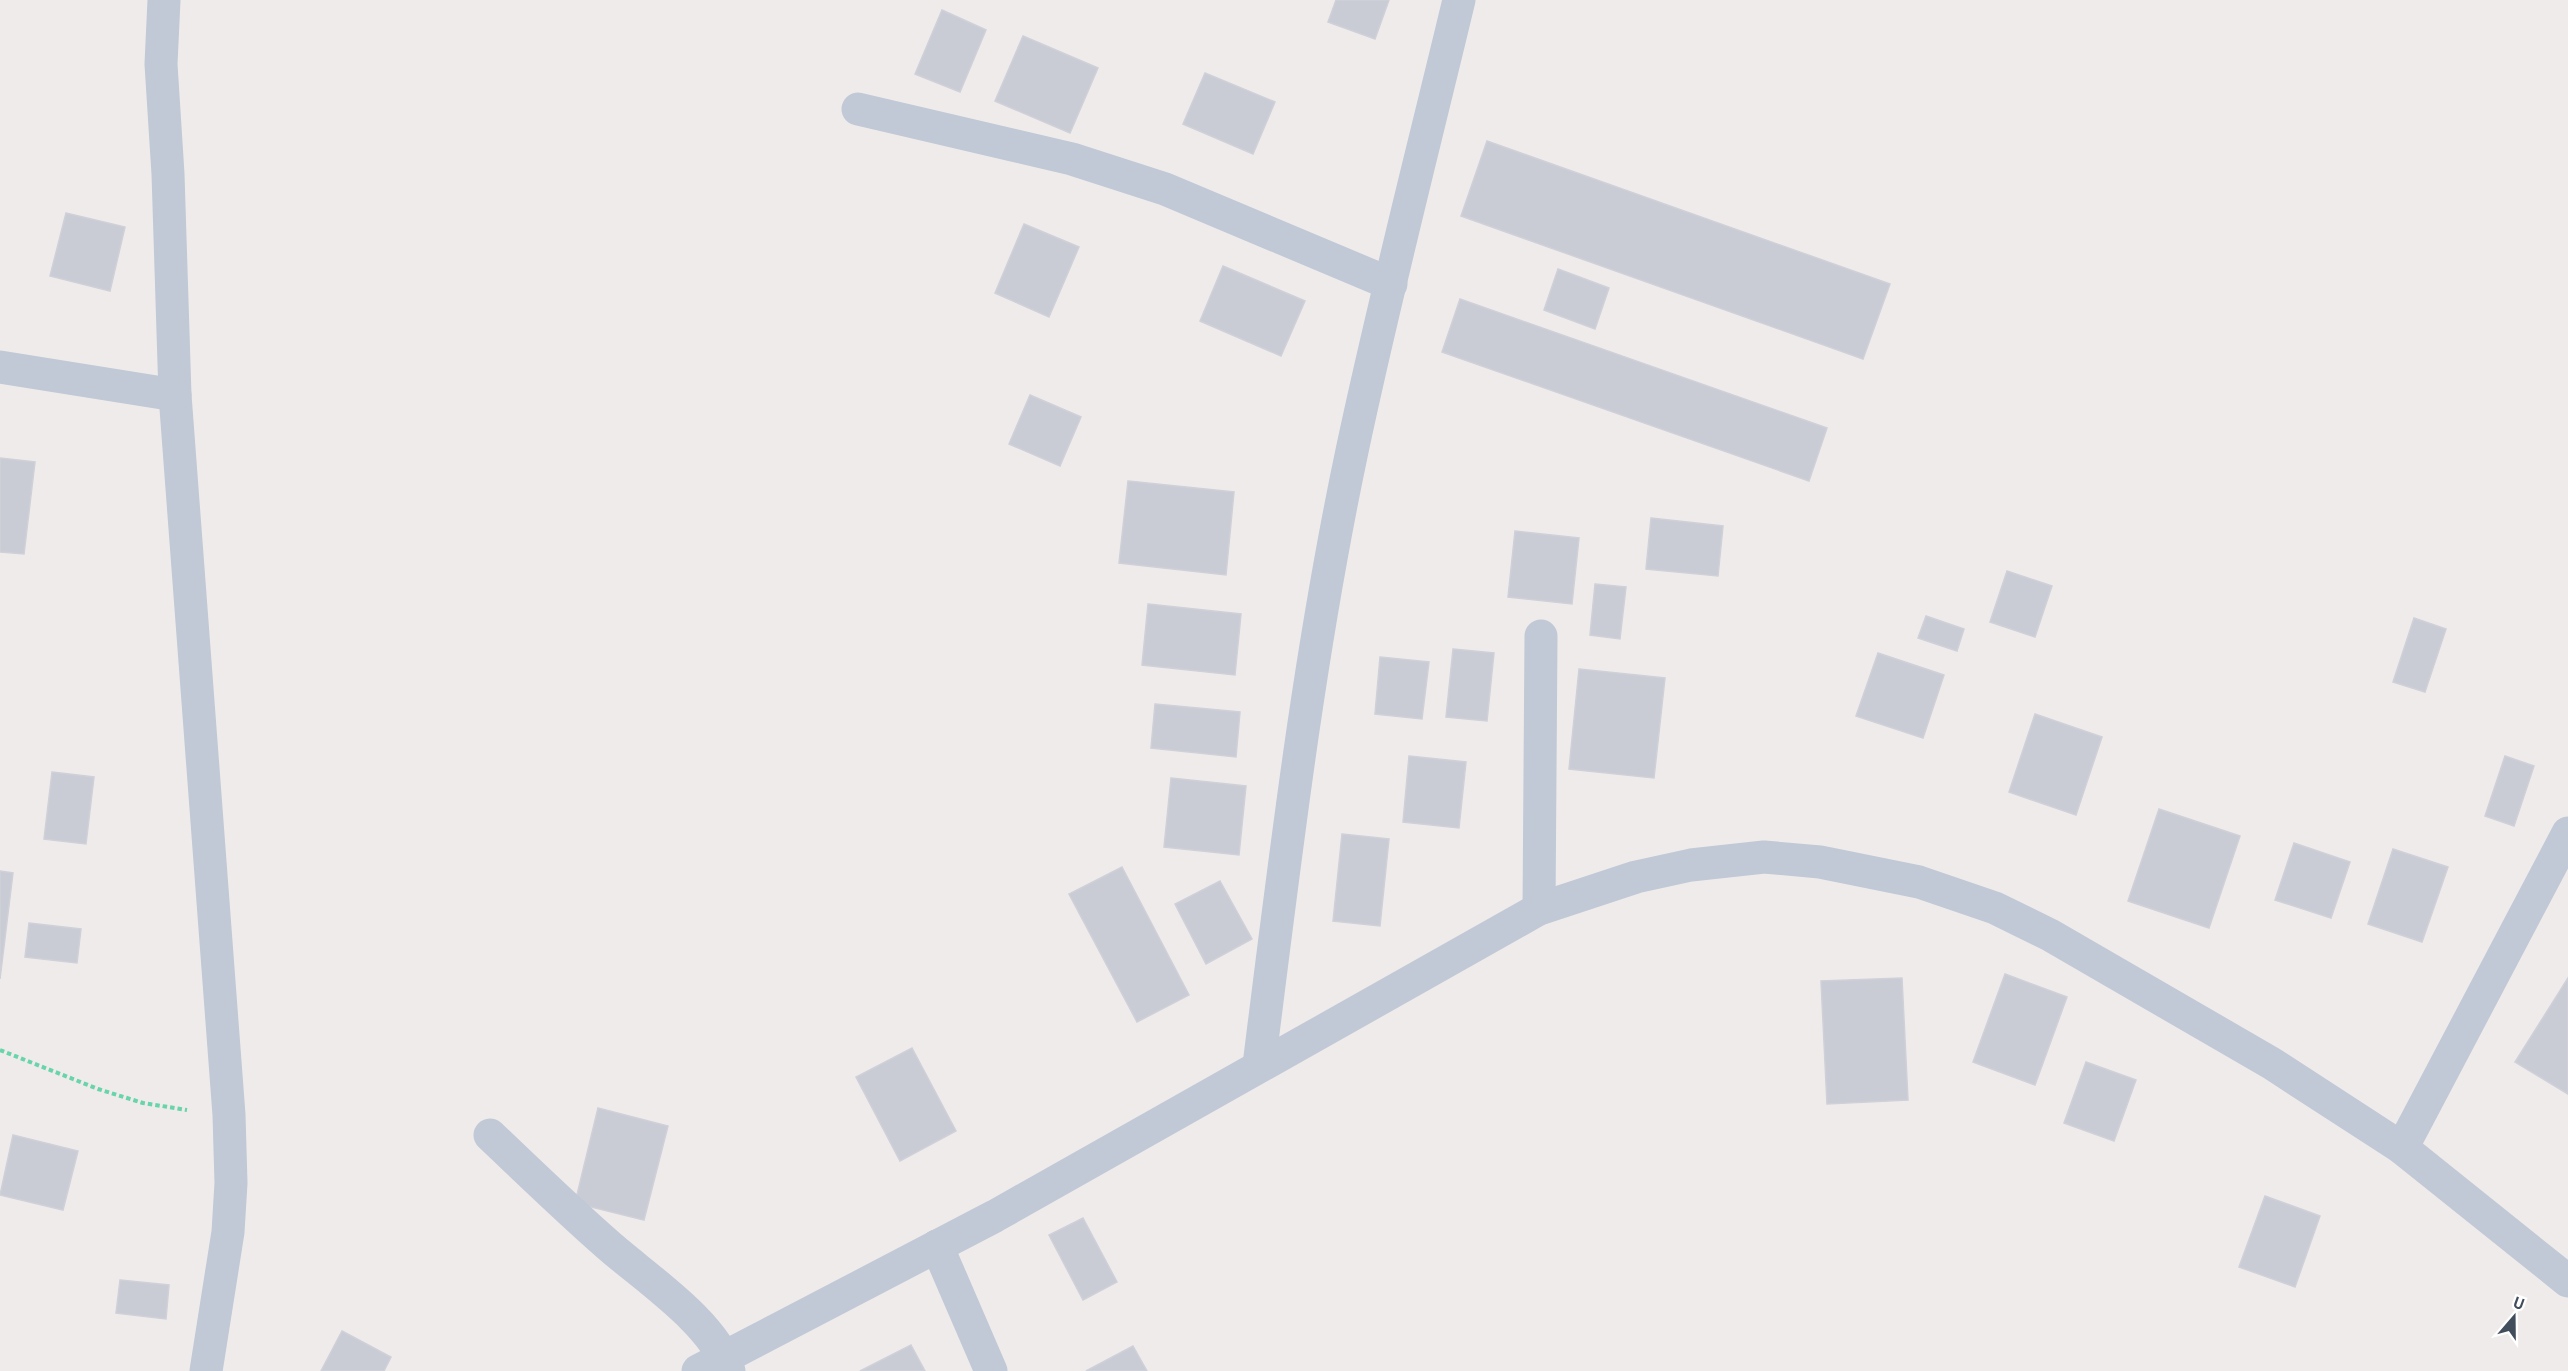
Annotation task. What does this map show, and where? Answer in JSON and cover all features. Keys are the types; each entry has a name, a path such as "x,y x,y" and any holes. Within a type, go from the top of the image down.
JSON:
{"street":[{"path":"164,0 161,64 168,174 175,395 229,1115 231,1183 228,1232 206,1371"},
{"path":"1259,1065 1301,731 1352,450 1459,0"},
{"path":"858,109 1072,159 1165,189 1392,284"},
{"path":"0,367 175,395"},
{"path":"1539,909 1541,636"},
{"path":"2402,1148 2568,833"},
{"path":"490,1135 607,1245 684,1308 717,1366 995,1216 1539,909 1636,877 1691,865 1764,857 1820,862 1919,882 1995,908 2050,934 2271,1063 2402,1148 2568,1281"},
{"path":"937,1246 992,1371"}],"path":[{"path":"0,1050 98,1089 143,1103 229,1115"}],"building":[{"path":"1336,0 1389,0 1375,39 1328,22"},
{"path":"942,10 986,30 960,92 915,74"},
{"path":"1023,36 1098,68 1070,133 995,101"},
{"path":"1205,73 1275,102 1253,154 1183,124"},
{"path":"1487,141 1890,284 1863,359 1461,216"},
{"path":"66,213 125,227 110,291 50,276"},
{"path":"1024,224 1079,247 1049,317 995,293"},
{"path":"1223,266 1305,301 1281,356 1200,321"},
{"path":"1558,269 1609,288 1595,329 1544,310"},
{"path":"1460,299 1827,428 1809,481 1442,352"},
{"path":"1030,395 1081,417 1060,466 1009,444"},
{"path":"0,458 35,462 24,554 0,552"},
{"path":"1128,481 1234,492 1226,575 1119,563"},
{"path":"1651,518 1723,526 1718,576 1646,569"},
{"path":"1515,531 1579,538 1572,604 1508,597"},
{"path":"2007,571 2052,586 2035,637 1990,622"},
{"path":"1595,584 1626,587 1620,639 1590,635"},
{"path":"1148,604 1241,614 1235,675 1142,665"},
{"path":"1926,616 1964,629 1957,651 1918,638"},
{"path":"2414,618 2446,629 2425,692 2393,682"},
{"path":"1453,649 1494,653 1487,721 1446,717"},
{"path":"1878,653 1944,675 1923,738 1856,716"},
{"path":"1380,657 1429,662 1422,719 1375,714"},
{"path":"1579,669 1665,678 1654,778 1569,769"},
{"path":"1155,704 1240,712 1236,757 1151,748"},
{"path":"2035,714 2102,737 2076,815 2009,792"},
{"path":"1409,756 1466,762 1459,828 1403,822"},
{"path":"2505,756 2534,766 2514,826 2485,816"},
{"path":"52,772 94,777 86,844 44,839"},
{"path":"1171,778 1246,786 1239,855 1164,847"},
{"path":"2159,809 2240,836 2209,928 2128,901"},
{"path":"1342,834 1389,839 1380,926 1333,921"},
{"path":"2294,843 2350,862 2331,918 2275,900"},
{"path":"2393,849 2448,867 2422,942 2368,924"},
{"path":"1122,867 1189,995 1137,1022 1069,894"},
{"path":"0,871 13,873 0,979"},
{"path":"1220,881 1252,939 1206,964 1175,904"},
{"path":"29,923 81,929 77,963 25,957"},
{"path":"2005,974 2067,997 2035,1085 1973,1062"},
{"path":"1902,978 1908,1100 1827,1104 1821,981"},
{"path":"2568,978 2568,1094 2515,1062"},
{"path":"912,1048 956,1131 900,1161 856,1077"},
{"path":"2086,1062 2136,1080 2114,1141 2064,1123"},
{"path":"598,1108 668,1126 644,1220 575,1203"},
{"path":"13,1135 78,1151 63,1210 0,1195"},
{"path":"2265,1196 2320,1216 2295,1287 2239,1267"},
{"path":"1083,1218 1117,1282 1083,1300 1049,1235"},
{"path":"120,1280 169,1285 166,1319 116,1313"},
{"path":"342,1331 391,1357 384,1371 321,1371"},
{"path":"911,1345 925,1371 860,1371"},
{"path":"1133,1346 1147,1371 1086,1371"}]}
